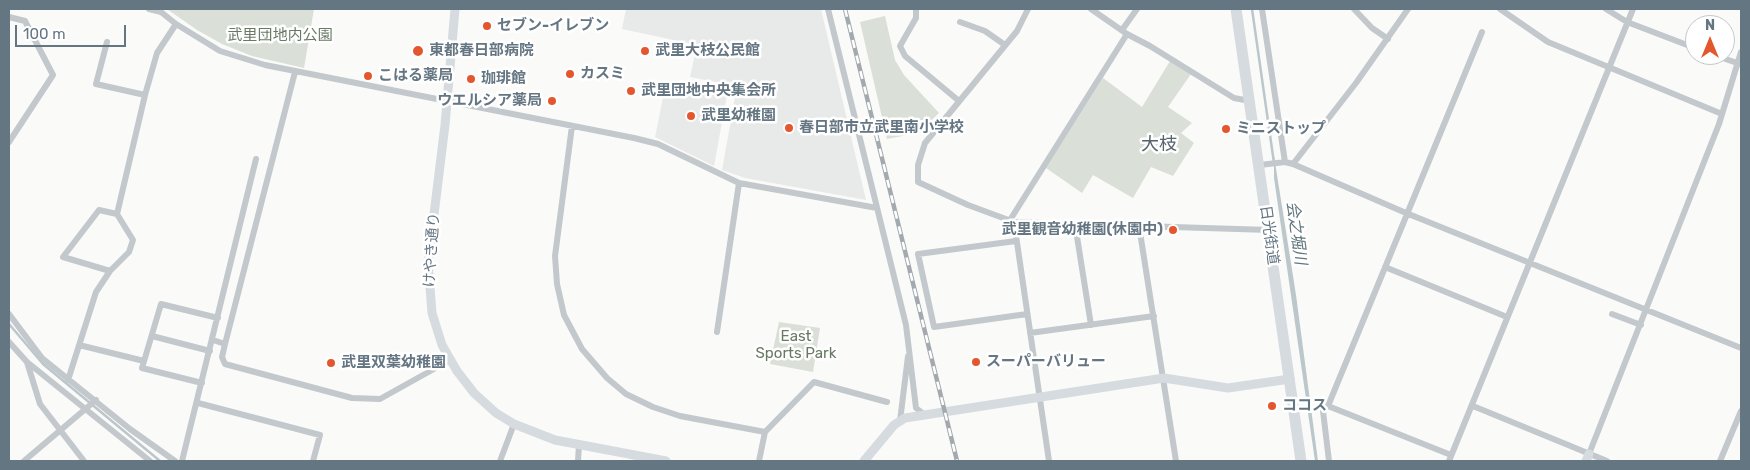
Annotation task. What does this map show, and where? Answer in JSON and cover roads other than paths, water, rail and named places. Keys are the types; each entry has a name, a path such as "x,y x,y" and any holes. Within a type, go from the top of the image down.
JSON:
{"highway":[{"name":"日光街道","path":"1236,9 1250,101 1264,165 1269,230 1301,461"}],"street":[{"path":"149,9 161,10 176,24 220,51 295,72 658,144 739,183 877,208"},
{"name":"けやき通り","path":"455,9 428,278 432,314 450,360 474,393 496,413 514,424 541,435 579,445 666,461"},
{"path":"828,9 909,345 916,408 924,415"},
{"path":"916,9 916,18 900,46 905,56 959,101"},
{"path":"1028,9 1017,31 920,152 918,182 968,205 1012,221 1269,230"},
{"path":"1092,9 1125,32 1234,98 1250,101"},
{"path":"1049,461 1012,221 1137,9"},
{"path":"1262,9 1284,163"},
{"path":"1354,9 1372,28 1388,39"},
{"path":"1293,164 1388,39 1408,9"},
{"path":"1500,9 1548,42 1610,66 1722,114"},
{"path":"1606,9 1627,22 1685,44"},
{"path":"1328,406 1450,458 1473,406 1506,317 1633,9"},
{"path":"9,17 25,21 53,75 10,139"},
{"path":"960,22 985,31 1006,45"},
{"path":"116,214 157,53 176,24"},
{"path":"1329,461 1322,411 1328,406 1482,32"},
{"path":"107,42 96,84 145,95"},
{"path":"1587,457 1647,311 1722,114 1739,64 1741,52"},
{"path":"295,72 225,344 222,357 225,364 352,398 380,399 450,360"},
{"path":"572,126 555,256 557,284 564,315 582,350 607,378 626,394 653,407 680,416 765,432"},
{"path":"182,461 198,403 256,159"},
{"path":"1264,165 1293,164 1406,213 1741,348"},
{"path":"717,332 739,183"},
{"path":"68,380 96,292 110,270 128,252 133,240 116,214 100,210 63,257 110,270"},
{"path":"1075,224 1090,325"},
{"path":"1139,226 1176,461"},
{"path":"1016,241 918,254 934,327 1027,314"},
{"path":"1385,267 1506,317"},
{"path":"202,382 142,368 161,304 218,318"},
{"path":"9,314 42,358 175,461"},
{"path":"1612,314 1641,325"},
{"path":"1030,333 1154,316"},
{"path":"152,336 210,351"},
{"path":"213,340 225,344"},
{"path":"9,342 26,362 150,461"},
{"path":"79,345 144,361"},
{"path":"864,461 900,420 909,345"},
{"path":"26,362 40,404 84,461"},
{"path":"900,420 1039,396 1164,378 1228,388 1290,379"},
{"path":"759,461 765,432 814,382 887,402"},
{"path":"24,461 96,400"},
{"path":"198,403 320,435 313,461"},
{"path":"1473,406 1587,457 1607,461"},
{"path":"1720,461 1740,416"},
{"path":"500,461 514,424"},
{"path":"578,461 579,445"}],"waterway":[{"name":"会之堀川","path":"1252,9 1274,163"},
{"path":"9,324 43,364 160,461"}],"railway":[{"path":"845,9 957,461"}],"place":[{"name":"セブン-イレブン","path":"487,26"},
{"name":"東都春日部病院","path":"418,51"},
{"name":"武里大枝公民館","path":"645,51"},
{"name":"カスミ","path":"570,74"},
{"name":"こはる薬局","path":"368,76"},
{"name":"珈琲館","path":"471,79"},
{"name":"武里団地中央集会所","path":"631,91"},
{"name":"ウエルシア薬局","path":"552,101"},
{"name":"武里幼稚園","path":"691,116"},
{"name":"春日部市立武里南小学校","path":"789,128"},
{"name":"ミニストップ","path":"1226,129"},
{"name":"武里観音幼稚園(休園中)","path":"1173,230"},
{"name":"スーパーバリュー","path":"976,362"},
{"name":"武里双葉幼稚園","path":"331,363"},
{"name":"ココス","path":"1272,406"}],"district":[{"name":"大枝","path":"1159,145"}],"park label":[{"name":"武里団地内公園","path":"280,36"},
{"name":"East Sports Park","path":"796,346"}]}
